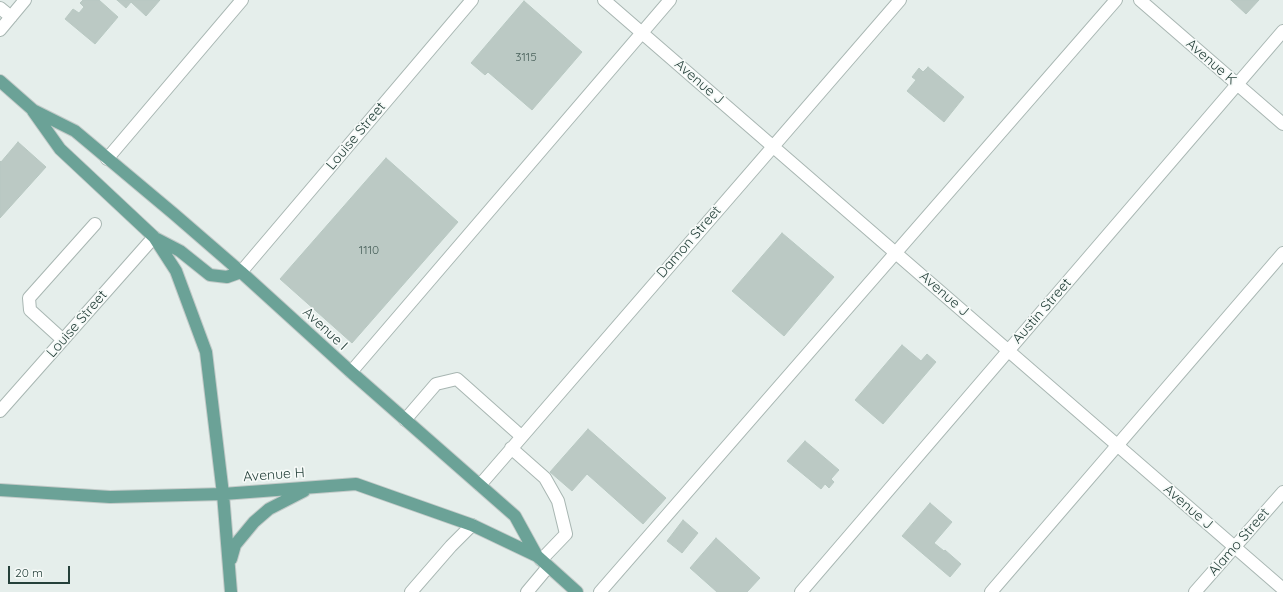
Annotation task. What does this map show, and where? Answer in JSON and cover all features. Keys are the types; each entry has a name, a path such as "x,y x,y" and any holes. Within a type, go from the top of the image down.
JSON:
{"main road":[{"name":"Avenue I","path":"0,82 33,110 75,131 241,272 351,372 515,516 542,561 577,592"},
{"name":"Avenue I","path":"33,110 60,149 154,237 176,271 206,352 224,494 231,592"},
{"path":"154,237 180,252 210,275 227,277 241,272"},
{"name":"Avenue H","path":"0,490 110,497 224,494 356,484 472,525 542,561"},
{"path":"229,566 235,544 254,522 269,509 303,491 321,487"}],"street":[{"path":"0,30 26,0"},
{"path":"107,158 242,0"},
{"name":"Louise Street","path":"241,272 472,0"},
{"name":"Avenue J","path":"604,0 1283,589"},
{"path":"351,372 670,0"},
{"name":"Damon Street","path":"480,485 900,0"},
{"path":"600,592 1116,0"},
{"name":"Avenue K","path":"1140,0 1283,124"},
{"path":"0,8 11,17"},
{"name":"Austin Street","path":"801,592 1283,31"},
{"path":"63,340 30,310 29,298 95,224"},
{"name":"Louise Street","path":"0,411 154,237"},
{"path":"991,592 1283,253"},
{"path":"405,420 436,384 457,379 521,436"},
{"path":"511,448 545,478 558,501 566,534 542,561 527,592"},
{"name":"Alamo Street","path":"1195,592 1283,492"},
{"path":"411,592 451,546 472,525"}],"building":[{"path":"83,0 99,0 118,17 95,44 65,19 73,9 79,13 84,7 80,3"},
{"path":"117,0 160,0 146,16 131,2 126,8"},
{"path":"1231,0 1259,0 1246,14"},
{"path":"524,1 582,52 532,110 488,72 485,75 471,63"},
{"path":"928,67 964,97 944,122 907,91 916,80 912,77 919,68 923,72"},
{"path":"18,142 46,167 0,218 0,161 1,162"},
{"path":"386,158 458,222 352,343 280,279"},
{"path":"782,233 834,277 784,336 732,291"},
{"path":"902,345 921,361 927,354 936,362 883,424 855,400"},
{"path":"588,429 666,498 643,524 587,474 572,491 550,472"},
{"path":"805,441 839,470 831,479 834,482 829,488 825,484 821,489 787,461"},
{"path":"930,503 952,522 934,543 944,551 945,550 961,564 950,577 902,536"},
{"path":"683,520 698,533 682,553 667,541"},
{"path":"716,538 760,578 747,592 717,592 690,568"}]}
